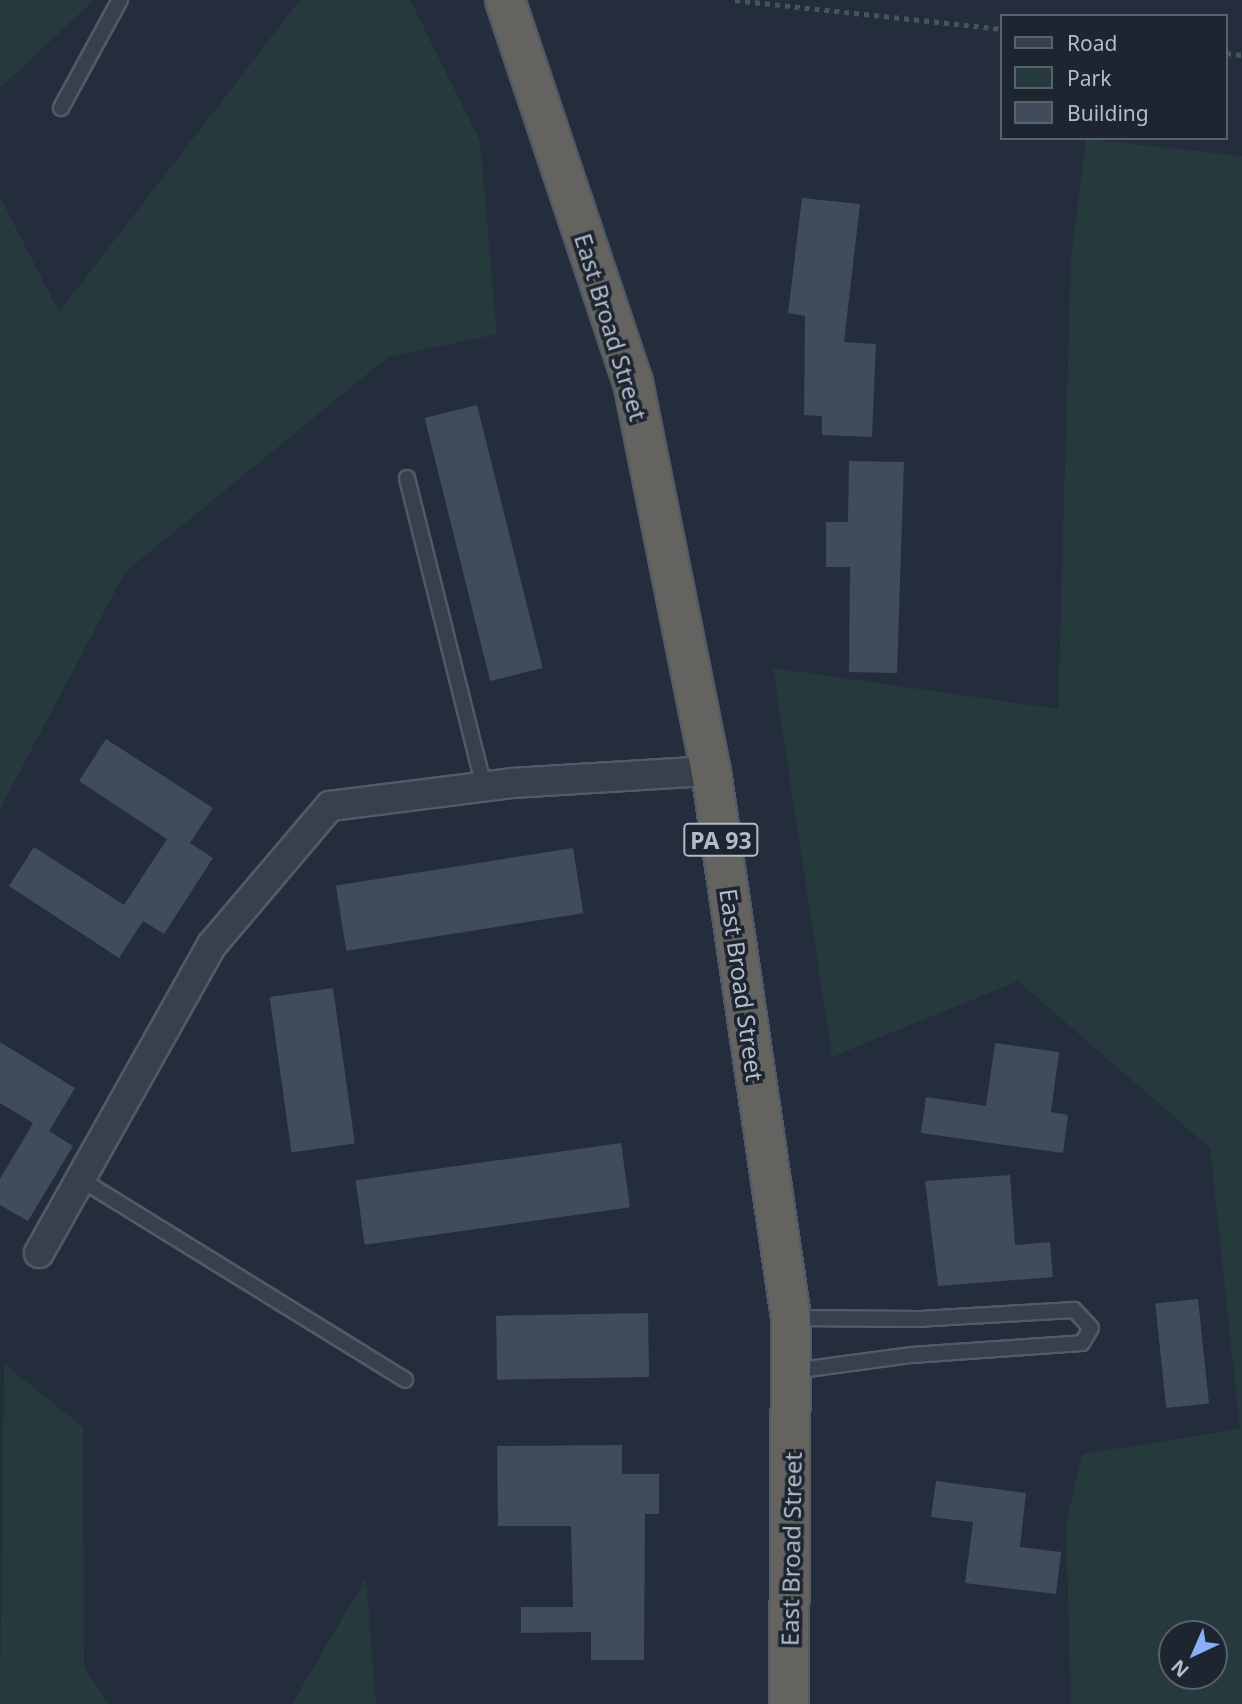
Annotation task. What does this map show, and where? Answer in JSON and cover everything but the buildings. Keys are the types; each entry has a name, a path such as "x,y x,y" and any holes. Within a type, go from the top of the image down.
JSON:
{"highway":[{"name":"East Broad Street","path":"505,0 633,382 710,771 791,1318 789,1704"}],"street":[{"path":"39,1253 212,945 330,806 484,787 710,771"}],"lane":[{"path":"61,108 120,0"},
{"path":"407,478 484,787"},
{"path":"80,1179 405,1380"},
{"path":"791,1318 920,1319 1074,1310 1091,1328 1082,1343 912,1355 792,1371"}],"path":[{"path":"736,0 1000,29"}],"green space":[{"path":"0,0 94,0 0,88"},
{"path":"300,0 410,0 480,141 497,334 388,357 125,572 0,809 0,197 59,312"},
{"path":"1086,140 1242,156 1242,1704 1071,1704 1066,1524 1082,1454 1240,1429 1210,1148 1018,981 832,1057 773,668 1058,709 1071,258"},
{"path":"4,1364 83,1427 84,1667 109,1704 0,1704"},
{"path":"366,1578 376,1704 292,1704"}]}
